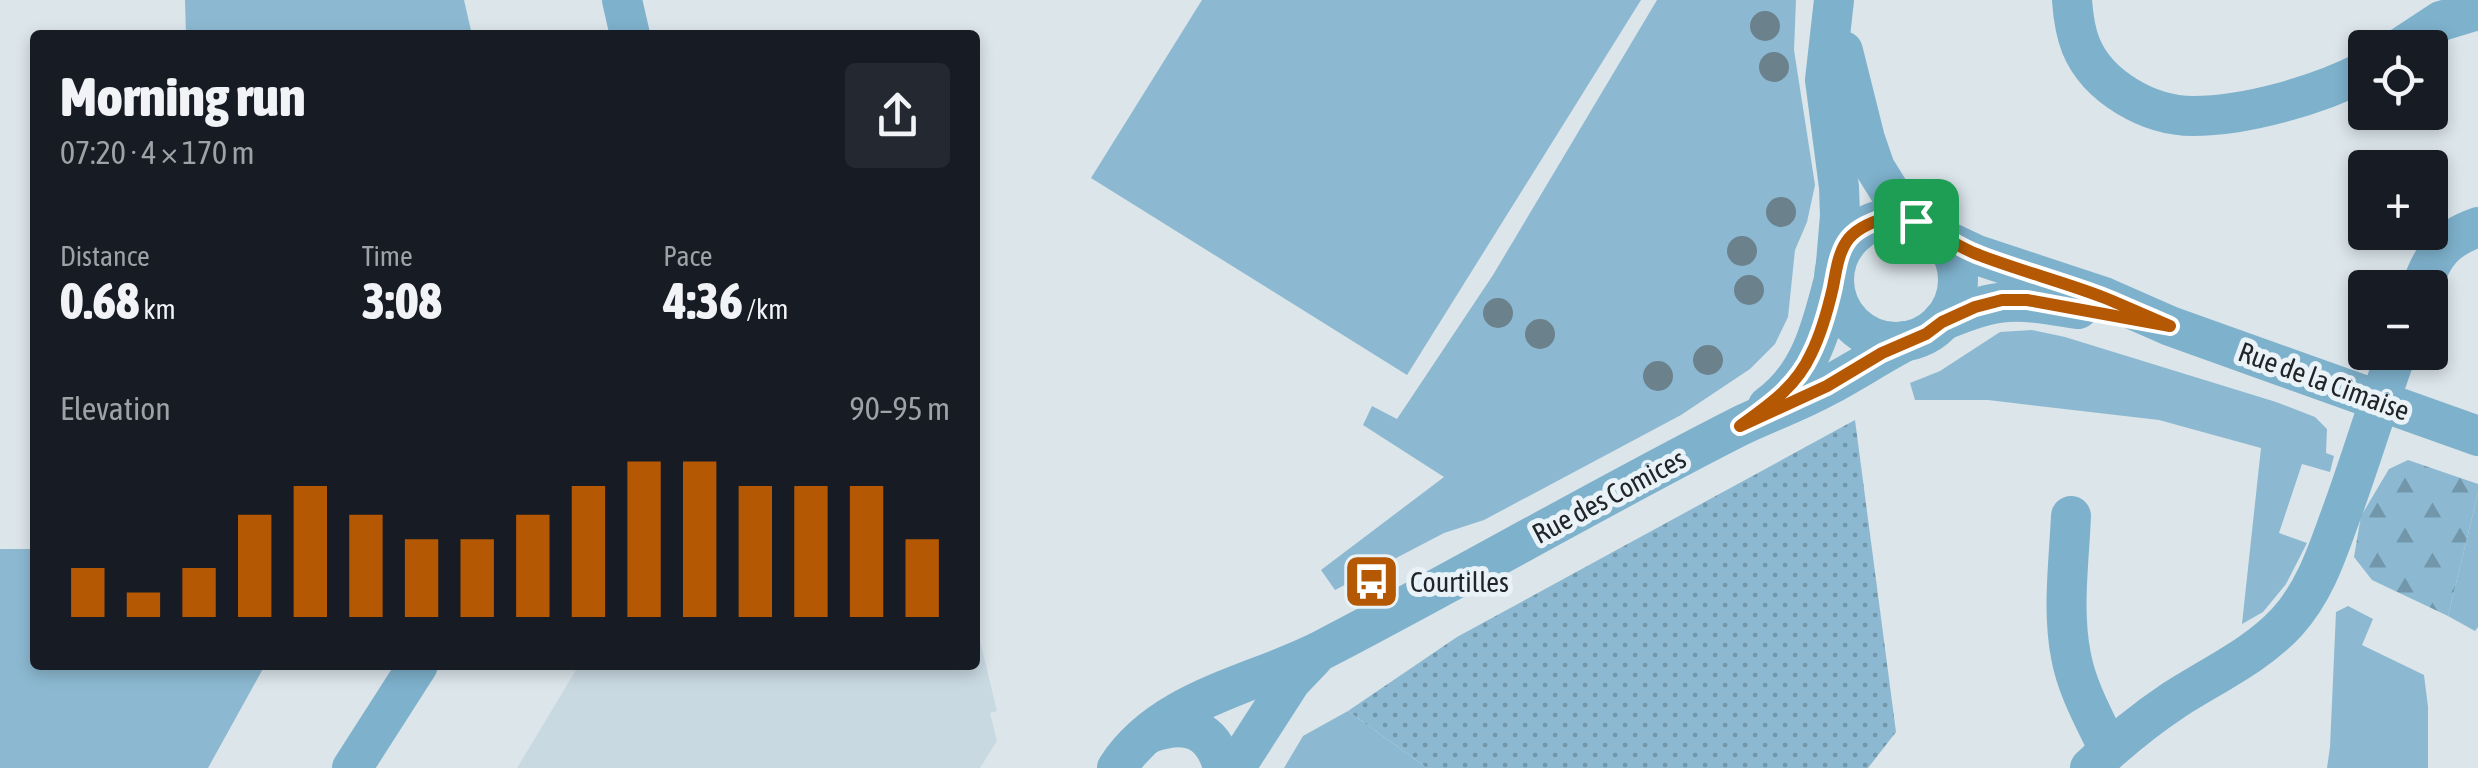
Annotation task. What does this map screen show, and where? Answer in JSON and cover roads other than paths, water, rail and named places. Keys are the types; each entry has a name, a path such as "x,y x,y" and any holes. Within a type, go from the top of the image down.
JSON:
{"street":[{"path":"622,0 629,30"},
{"path":"1836,0 1842,46 1865,140 1881,180 1906,218"},
{"path":"1835,273 1844,244 1867,225 1886,218 1906,218 1926,225 1942,238 1958,274 1956,294 1942,322 1926,334 1906,341 1885,341 1866,334 1843,313 1835,294 1835,273 1840,216 1840,187 1825,80 1836,0"},
{"path":"2072,0 2081,48 2104,79 2142,104 2168,113 2191,116 2245,110 2348,80"},
{"path":"2427,30 2440,21 2478,10"},
{"path":"2428,270 2439,249 2457,234 2478,227"},
{"name":"Rue de la Cimaise","path":"1942,238 1976,255 2104,297 2170,326 2478,436"},
{"name":"Rue des Comices","path":"1740,426 1781,397 1797,378 1811,354 1835,273"},
{"name":"Rue de la Cimaise","path":"1942,322 2002,300 2027,300 2170,326"},
{"name":"Rue des Comices","path":"1117,768 1148,734 1203,700 1319,652 1906,341"},
{"path":"2070,516 2071,658 2100,759 2169,703 2263,643 2287,622 2308,595 2321,570 2391,370"},
{"name":"Rue des Comices","path":"1235,768 1291,681 1319,652"},
{"path":"352,768 415,670"},
{"path":"1148,734 1182,726 1197,731 1211,742 1223,768"}],"place":[{"name":"Courtilles","path":"1371,582"}]}
